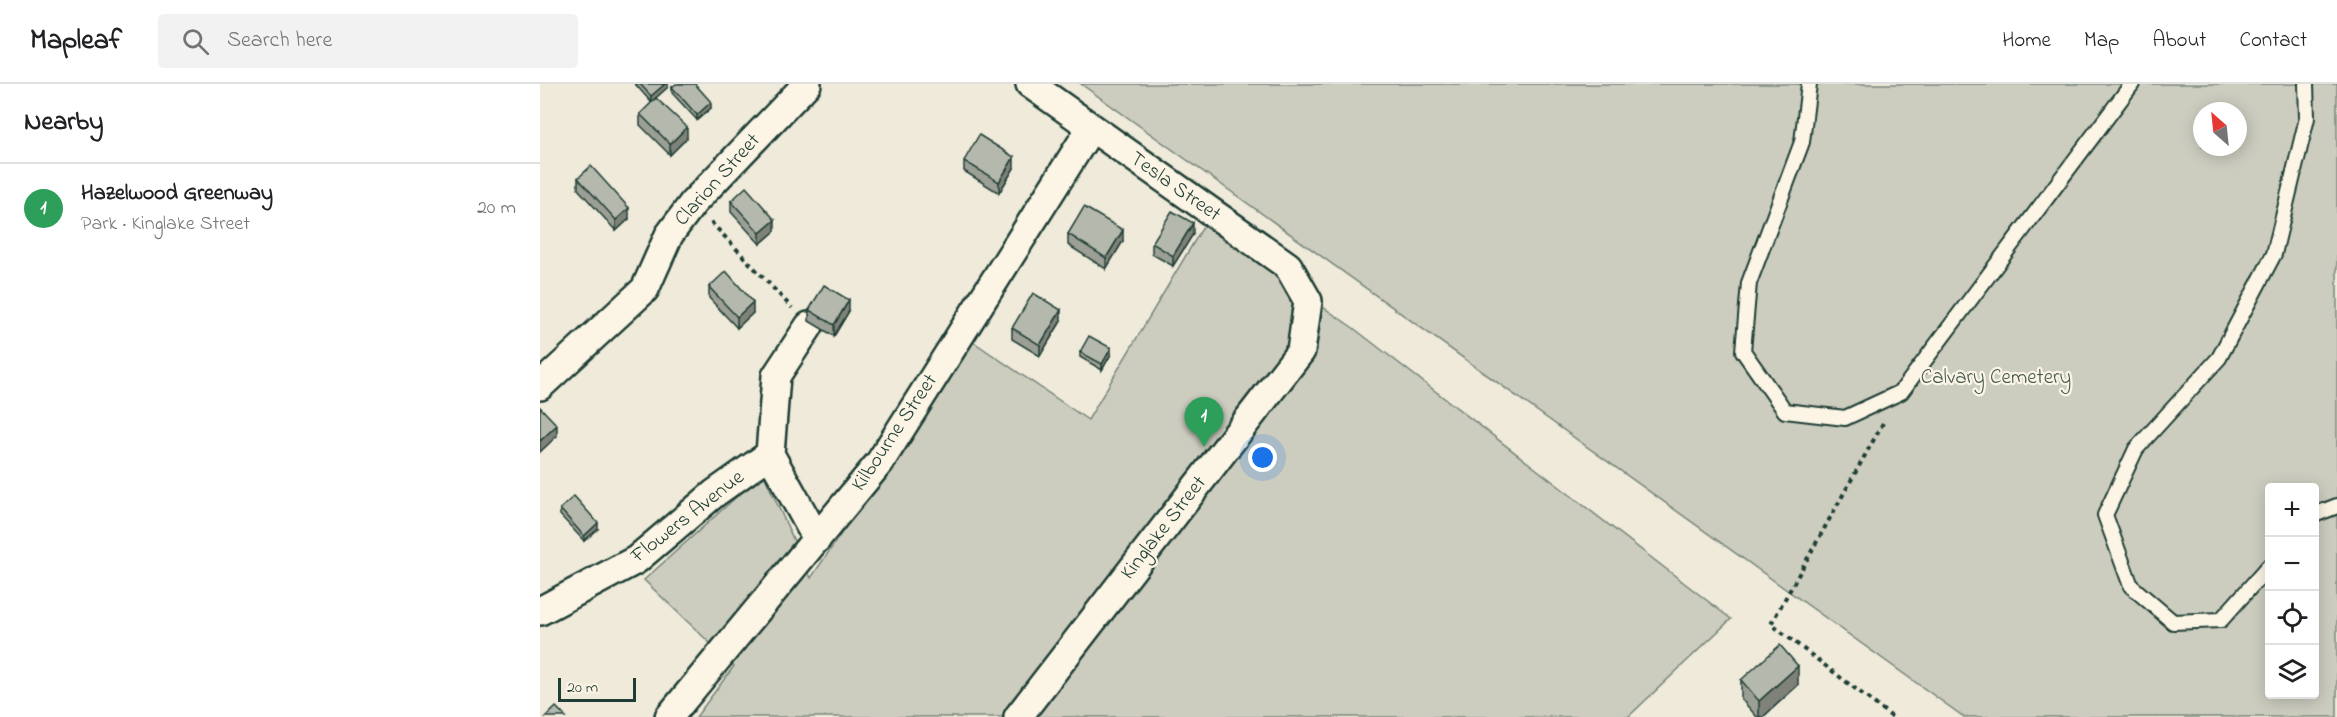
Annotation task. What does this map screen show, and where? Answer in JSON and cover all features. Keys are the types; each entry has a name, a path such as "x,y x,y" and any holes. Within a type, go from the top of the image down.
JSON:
{"street":[{"name":"Clarion Street","path":"540,386 645,289 669,236 693,203 807,84"},
{"name":"Tesla Street","path":"1030,84 1288,266 1308,301"},
{"name":"Kilbourne Street","path":"669,717 880,462 1091,128"},
{"name":"Kinglake Street","path":"1018,717 1301,351 1308,301"},
{"path":"809,326 776,376 771,454 817,539"},
{"name":"Flowers Avenue","path":"540,611 636,560 715,493 771,454"}],"lane":[{"path":"1809,84 1802,142 1749,283 1743,351 1785,411 1845,418 1901,392 2132,84"},
{"path":"2265,570 2220,620 2173,622 2131,586 2105,515 2136,449 2218,358 2274,254 2307,118 2306,84"},
{"path":"2319,513 2337,506"}],"path":[{"path":"693,203 809,326"},
{"path":"1892,717 1771,624 1901,392"}],"green space":[{"name":"Calvary Cemetery","path":"1081,84 2337,84 2337,717 1964,717"},
{"path":"1204,225 1352,327 1731,619 1628,717 696,717 734,666 644,580 763,473 811,578 972,341 1088,420"}],"building":[{"path":"640,84 665,84 651,96"},
{"path":"676,84 695,84 711,102 697,115 672,87"},
{"path":"656,98 687,127 670,144 640,114"},
{"path":"979,135 1014,157 999,182 964,161"},
{"path":"591,166 629,208 616,220 578,178"},
{"path":"746,187 775,220 760,233 731,201"},
{"path":"1084,207 1123,230 1106,258 1068,234"},
{"path":"1172,211 1193,223 1173,256 1152,243"},
{"path":"726,271 753,302 737,317 709,287"},
{"path":"824,285 849,300 834,325 809,310"},
{"path":"1033,293 1061,310 1040,345 1012,328"},
{"path":"1089,336 1111,348 1102,364 1080,352"},
{"path":"540,407 557,425 540,441"},
{"path":"574,496 598,523 584,536 560,509"},
{"path":"1780,645 1798,666 1759,701 1741,680"},
{"path":"556,707 566,717 546,717"}],"place":[{"name":"Hazelwood Greenway","path":"1204,447"}]}
